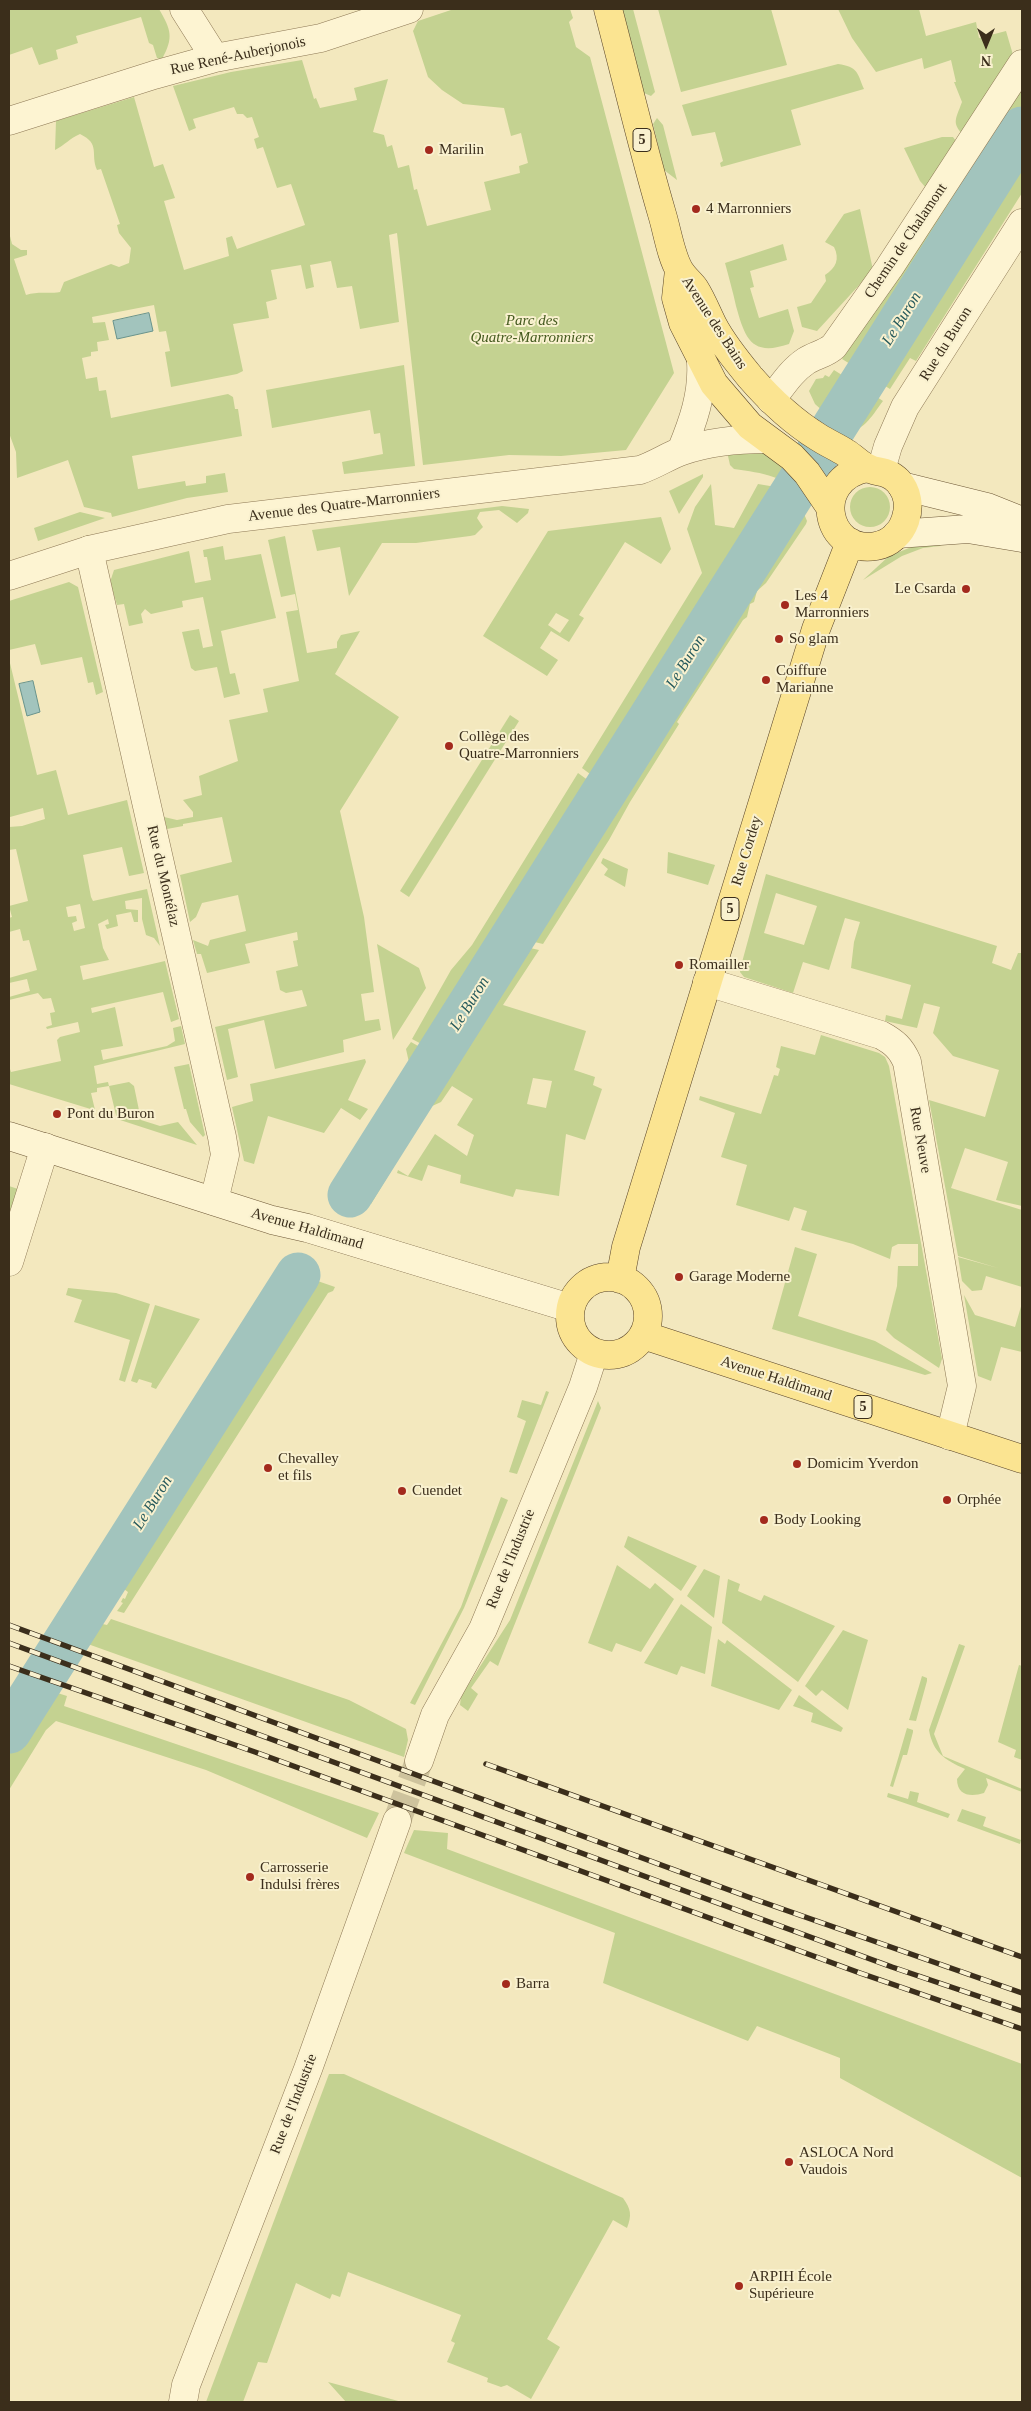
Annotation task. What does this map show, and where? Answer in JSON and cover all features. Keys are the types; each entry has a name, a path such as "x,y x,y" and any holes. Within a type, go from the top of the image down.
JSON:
{"main road":[{"name":"Avenue des Bains","path":"608,9 653,184 679,270 695,290 731,354 772,400 818,437 864,464"},
{"name":"Avenue des Bains","path":"679,270 676,298 685,329 701,362 730,405 750,426 807,472 825,499"},
{"path":"864,464 889,473 902,486 907,498 908,511 905,524 887,542 875,546 862,546 850,542 835,527 825,499 837,484 864,464"},
{"name":"Rue Cordey","path":"620,1279 626,1247 816,628 850,542"},
{"path":"599,1278 620,1279 639,1292 645,1302 648,1313 643,1335 627,1351 616,1355 594,1353 580,1343 571,1330 570,1308 574,1298 589,1283 599,1278"},
{"name":"Avenue Haldimand","path":"643,1335 1022,1458"}],"street":[{"path":"184,9 215,58"},
{"name":"Rue René-Auberjonois","path":"9,121 215,58 321,38 410,9"},
{"name":"Chemin de Chalamont","path":"772,400 793,372 806,360 828,351 834,346 889,268 1022,64"},
{"name":"Rue du Buron","path":"864,464 888,446 906,406 1022,223"},
{"path":"681,451 692,423 701,389 701,362"},
{"name":"Avenue des Quatre-Marronniers","path":"9,576 89,550 228,519 640,470 681,451 727,441 772,444"},
{"path":"902,486 987,507 1022,521"},
{"path":"897,534 968,529 1022,538"},
{"name":"Rue du Montélaz","path":"89,550 222,1137 225,1155 214,1201"},
{"name":"Rue Neuve","path":"707,982 881,1035 894,1042 903,1052 907,1062 962,1386 950,1436"},
{"name":"Avenue Haldimand","path":"9,1136 214,1201 570,1308"},
{"path":"9,1262 45,1147"},
{"name":"Rue de l'Industrie","path":"419,1761 435,1715 483,1629 583,1387 594,1353"},
{"name":"Rue de l'Industrie","path":"181,2396 308,2069 397,1821"}],"green space":[{"path":"9,9 159,9 170,34 168,45 162,59 157,58 153,45 149,43 141,17 76,36 78,43 56,50 58,59 39,65 32,47 9,55"},
{"name":"Parc des Quatre-Marronniers","path":"454,9 570,9 573,18 569,22 576,47 590,57 674,373 626,450 561,456 509,455 423,465 397,233 389,235 399,322 360,329 352,286 337,288 331,261 310,265 314,287 306,289 301,265 271,270 277,299 266,302 269,318 233,324 243,371 237,374 171,387 165,352 170,351 166,331 159,332 154,305 92,317 93,323 105,322 109,340 97,342 98,351 91,352 91,356 82,358 86,379 97,377 99,391 106,390 111,418 228,394 233,397 235,409 238,409 242,436 132,456 138,489 185,481 186,486 206,483 206,476 225,473 228,492 187,498 112,517 111,513 84,507 68,460 17,478 16,452 9,433 9,232 12,244 21,250 27,250 27,255 14,259 26,295 60,292 64,282 111,264 119,267 129,263 131,248 119,233 117,225 120,224 101,169 97,170 91,142 80,134 55,150 56,121 134,97 154,167 163,164 175,198 164,201 184,270 229,256 226,238 232,236 237,249 305,225 291,184 277,188 263,147 257,149 254,139 259,137 252,117 247,118 243,114 237,114 234,107 193,119 196,128 189,131 173,86 231,72 302,60 314,99 316,98 320,108 357,100 354,88 388,79 373,132 384,135 387,147 392,145 398,168 409,165 414,190 417,189 427,226 491,210 484,182 520,173 519,166 528,163 521,133 511,136 504,108 463,104 442,90 428,77 413,31 418,21"},
{"path":"622,9 633,9 655,92 651,96 644,93"},
{"path":"658,9 771,9 787,65 681,92"},
{"path":"838,9 919,9 926,36 976,22 979,38 1006,31 1016,65 966,138 956,125 956,118 962,102 954,82 956,82 951,60 924,69 922,58 876,72 852,38"},
{"path":"838,64 850,67 856,71 864,89 791,110 801,145 721,167 720,163 723,161 715,132 692,136 682,105"},
{"path":"1022,80 1022,114 860,370 842,359 850,344"},
{"path":"657,118 663,125 677,180 664,170 653,124"},
{"path":"942,137 953,137 959,145 927,189 920,181 904,148"},
{"path":"1022,147 1022,193 916,361 910,358 890,389 872,378"},
{"path":"860,209 873,270 817,331 802,327 797,307 811,303 826,281 825,275 836,263 837,255 834,247 825,242 844,214"},
{"path":"783,244 787,260 750,271 754,287 750,288 759,318 788,309 794,331 789,344 766,348 758,346 747,336 739,317 725,263"},
{"path":"404,365 415,466 344,474 342,462 383,454 380,433 374,434 370,410 272,428 266,390"},
{"path":"834,370 853,382 829,422 824,419 825,413 815,404 809,391 816,379 823,378 825,375 829,377"},
{"path":"868,391 883,401 862,426 851,431 844,431"},
{"path":"755,448 777,458 810,496 806,499 782,480 755,472 734,469 730,465 728,456 730,451"},
{"path":"703,474 703,477 679,514 669,491"},
{"path":"711,484 715,525 734,528 758,484 782,488 598,780 582,768 702,573 687,529 695,507"},
{"path":"874,487 881,490 887,496 890,507 889,515 881,524 874,527 866,527 859,524 851,515 850,503 853,496 862,488"},
{"path":"502,506 529,509 528,513 517,523 499,510 480,512 477,518 483,527 475,535 416,543 382,543 349,596 340,547 317,551 312,530"},
{"path":"802,509 807,521 806,524 766,583 757,591 754,602 750,604 747,617 743,620 677,722 679,724 630,802 609,840 543,944 522,939 789,517"},
{"path":"80,512 105,518 38,541 34,528"},
{"path":"661,517 671,549 661,564 625,542 579,615 584,618 569,642 551,631 540,648 558,660 547,676 483,636 548,531","holes":["556,613 569,620 560,633 548,625"]},
{"path":"285,536 307,653 337,648 337,642 341,635 360,631 335,674 399,717 340,811 364,917 374,992 361,994 365,1021 379,1019 381,1030 343,1040 344,1052 275,1069 264,1020 228,1029 238,1077 227,1080 215,1027 307,1006 302,990 286,993 280,990 276,971 298,966 293,941 298,940 297,932 245,944 250,963 207,973 201,954 197,954 193,940 208,946 210,940 246,931 238,895 202,903 196,917 190,922 180,875 232,862 222,817 167,829 164,817 177,820 193,817 193,812 183,800 202,795 199,776 238,761 229,720 268,712 263,689 299,681 286,612 298,610 295,594 281,597 268,540"},
{"path":"924,542 943,542 940,546 923,548 902,556 863,580 889,556"},
{"path":"223,546 225,560 261,554 276,618 221,631 230,674 235,673 240,694 224,698 217,667 195,671 191,668 182,632 199,629 203,648 213,646 203,597 182,601 183,607 151,614 145,609 141,614 143,623 129,626 124,604 117,605 110,582 114,570 189,551 195,583 211,580 207,557 204,557 203,550"},
{"path":"69,582 78,587 103,692 96,695 93,682 88,683 82,657 41,665 35,644 9,650 9,601"},
{"path":"9,659 37,775 56,770 68,815 127,800 144,873 129,876 122,847 83,855 93,901 147,889 160,946 154,938 146,935 142,919 142,898 125,901 126,909 138,910 138,922 134,922 131,912 116,915 118,926 107,929 105,925 109,924 108,919 98,924 103,948 109,960 80,966 83,980 165,961 179,1019 171,1022 163,992 91,1008 92,1013 115,1007 123,1046 101,1050 103,1060 167,1046 175,1041 173,1028 181,1026 185,1044 94,1066 97,1084 108,1082 109,1086 97,1088 97,1092 91,1093 95,1110 97,1111 9,1084 9,1066 11,1072 61,1061 57,1040 60,1037 80,1032 78,1022 47,1029 46,1027 52,1025 50,1013 55,1012 51,998 43,999 38,993 9,1000 9,997 30,991 27,979 9,983 9,978 37,970 29,940 23,941 20,929 9,932 9,918 12,917 9,906 28,901 16,849 9,850 9,827 22,826 45,819 43,808 10,817","holes":["80,904 85,928 74,931 72,923 77,921 76,916 68,917 66,907"]},
{"path":"510,715 519,721 409,897 400,891"},
{"path":"578,773 596,786 429,1048 412,1039 451,970 472,945"},
{"path":"668,852 715,865 708,885 667,873"},
{"path":"603,858 628,869 625,887 604,875 608,869 601,863"},
{"path":"766,874 997,946 992,963 1011,970 1018,953 1022,953 1022,1206 996,1200 1008,1162 965,1148 951,1188 1022,1210 1022,1287 986,1276 982,1290 972,1291 962,1281 958,1257 998,1268 958,1256 929,1100 985,1117 999,1070 953,1056 933,1033 940,1007 924,1003 917,1028 885,1021 886,1015 902,1019 911,985 851,968 854,942 860,922 845,918 829,970 803,962 793,993 744,977 740,972","holes":["776,893 817,906 804,945 764,933"]},
{"path":"377,944 419,968 426,988 393,1040"},
{"path":"517,945 539,950 503,1005 586,1031 574,1070 595,1077 593,1085 602,1089 585,1140 566,1134 559,1196 516,1189 513,1197 460,1183 461,1175 428,1165 422,1181 397,1173 398,1170 408,1176 435,1134 467,1156 474,1135 457,1125 473,1099 452,1086 441,1102 430,1107 371,1204 356,1199","holes":["533,1078 552,1081 546,1108 527,1104"]},
{"path":"821,1035 879,1053 885,1057 889,1066 942,1359 939,1368 894,1338 886,1330 897,1286 898,1266 918,1266 918,1244 898,1244 892,1247 890,1259 853,1244 801,1230 807,1211 794,1207 789,1221 736,1205 747,1165 721,1157 735,1113 699,1100 700,1096 761,1114 774,1075 778,1076 780,1069 776,1067 781,1046 815,1055"},
{"path":"411,1042 427,1051 399,1097 395,1093 410,1067 406,1049"},
{"path":"365,1059 366,1062 348,1100 368,1109 360,1120 341,1108 324,1133 268,1116 254,1164 244,1161 232,1107 253,1101 250,1084"},
{"path":"189,1064 205,1135 203,1137 190,1122 186,1109 184,1109 174,1067"},
{"path":"129,1082 134,1086 141,1120 160,1126 178,1122 197,1145 117,1119 109,1086"},
{"path":"389,1100 394,1105 338,1193 336,1192 355,1154"},
{"path":"9,1186 18,1189 9,1221"},
{"path":"795,1247 817,1254 798,1316 875,1341 932,1373 925,1375 772,1329"},
{"path":"285,1271 288,1271 201,1409 196,1402 269,1285"},
{"path":"306,1277 335,1287 333,1291 328,1293 124,1613 117,1611 128,1592 114,1582 284,1311 296,1306 290,1303"},
{"path":"68,1288 116,1293 150,1304 125,1382 119,1380 130,1340 74,1322 82,1300 66,1295"},
{"path":"964,1295 975,1315 1015,1327 1022,1303 1022,1352 1001,1347 991,1381 978,1376"},
{"path":"155,1305 200,1319 156,1389 151,1387 152,1383 139,1379 137,1383 131,1381"},
{"path":"546,1391 549,1392 517,1474 509,1472 526,1421 517,1417 522,1400 541,1405"},
{"path":"598,1401 601,1408 498,1666 490,1661 471,1688 478,1694 468,1711 460,1705 461,1696 510,1620"},
{"path":"501,1497 508,1500 464,1608 415,1705 410,1703 461,1607"},
{"path":"628,1536 697,1566 681,1591 624,1547"},
{"path":"617,1565 650,1589 655,1583 674,1599 641,1652 616,1643 612,1652 588,1643"},
{"path":"704,1569 720,1576 714,1618 687,1596"},
{"path":"728,1579 740,1584 738,1591 761,1601 764,1595 835,1626 798,1682 722,1623"},
{"path":"681,1604 712,1627 705,1674 681,1666 677,1675 644,1663"},
{"path":"111,1619 349,1700 406,1729 408,1740 404,1757 85,1643 98,1623 107,1625"},
{"path":"843,1630 868,1640 848,1710 822,1690 816,1696 805,1686"},
{"path":"718,1639 725,1644 727,1640 792,1690 779,1710 711,1686"},
{"path":"959,1644 965,1646 934,1734 943,1756 1022,1789 1022,1792 986,1778 988,1785 984,1793 970,1795 962,1792 959,1789 957,1779 965,1769 941,1755 931,1738 929,1730"},
{"path":"1019,1665 1022,1666 1022,1760 1014,1757 1016,1750 998,1742"},
{"path":"922,1676 927,1678 927,1681 916,1721 909,1720"},
{"path":"48,1690 67,1696 64,1706 379,1813 367,1838 206,1770 56,1721 46,1730 9,1790 9,1755"},
{"path":"799,1695 843,1728 841,1732 811,1722 813,1713 793,1706"},
{"path":"907,1728 913,1730 913,1732 907,1755 903,1755 893,1787 890,1786"},
{"path":"910,1791 919,1793 917,1802 950,1814 948,1818 887,1797 888,1793 908,1799"},
{"path":"962,1809 986,1817 983,1826 1021,1840 1020,1844 957,1821"},
{"path":"414,1830 448,1833 447,1849 1022,2064 1022,2178 840,2078 840,2058 757,2026 748,2041 603,1983 615,1933 404,1853"},
{"path":"329,2074 344,2074 623,2198 626,2202 630,2212 627,2228 613,2220 547,2339 560,2347 531,2399 507,2385 501,2387 487,2382 488,2378 447,2362 455,2343 451,2341 461,2315 348,2272 340,2297 332,2294 330,2299 296,2283 267,2363 258,2362 243,2402 206,2402"},
{"path":"328,2382 402,2402 346,2402"}],"water":[{"path":"149,313 153,331 117,339 113,321"},
{"path":"33,681 40,712 27,716 19,684"}],"waterway":[{"name":"Le Buron","path":"350,1195 1022,129"},
{"name":"Le Buron","path":"9,1731 298,1275"}],"tunnel":[{"path":"397,1821 419,1761"}],"railway":[{"path":"9,1625 751,1898 1022,1993"},
{"path":"9,1643 892,1967 1022,2011"},
{"path":"9,1666 255,1752 860,1973 1022,2029"},
{"path":"486,1764 1022,1957"}],"place":[{"name":"Marilin","path":"429,150"},
{"name":"4 Marronniers","path":"696,209"},
{"name":"Le Csarda","path":"966,589"},
{"name":"Les 4 Marronniers","path":"785,605"},
{"name":"So glam","path":"779,639"},
{"name":"Coiffure Marianne","path":"766,680"},
{"name":"Collège des Quatre-Marronniers","path":"449,746"},
{"name":"Romailler","path":"679,965"},
{"name":"Pont du Buron","path":"57,1114"},
{"name":"Garage Moderne","path":"679,1277"},
{"name":"Domicim Yverdon","path":"797,1464"},
{"name":"Chevalley et fils","path":"268,1468"},
{"name":"Cuendet","path":"402,1491"},
{"name":"Orphée","path":"947,1500"},
{"name":"Body Looking","path":"764,1520"},
{"name":"Carrosserie Indulsi frères","path":"250,1877"},
{"name":"Barra","path":"506,1984"},
{"name":"ASLOCA Nord Vaudois","path":"789,2162"},
{"name":"ARPIH École Supérieure","path":"739,2286"}]}
